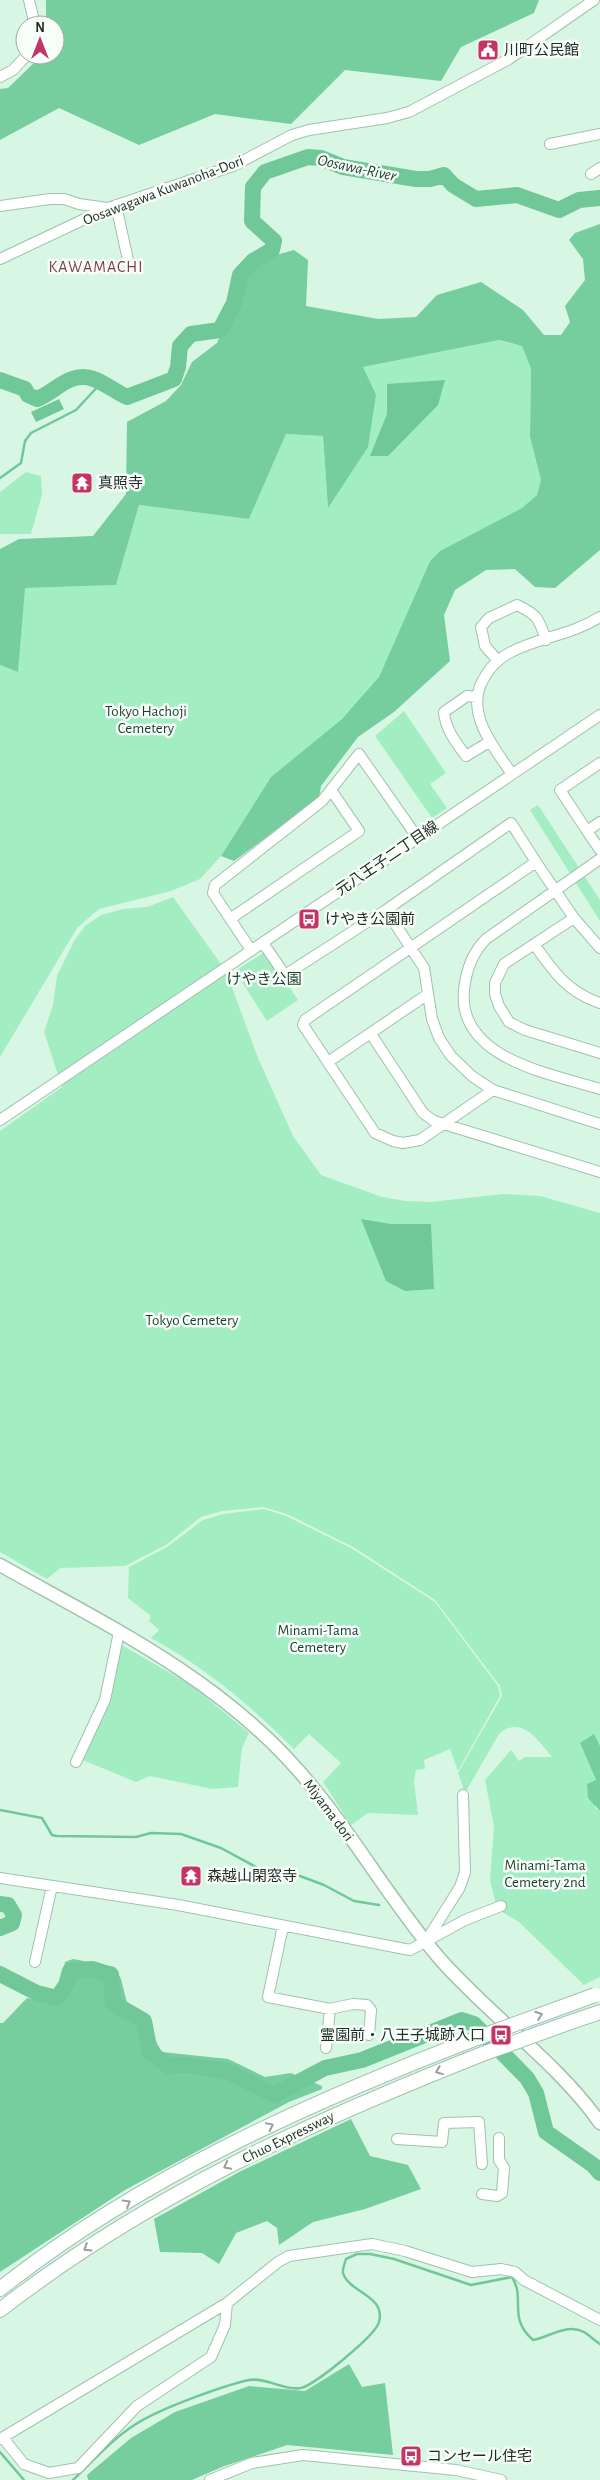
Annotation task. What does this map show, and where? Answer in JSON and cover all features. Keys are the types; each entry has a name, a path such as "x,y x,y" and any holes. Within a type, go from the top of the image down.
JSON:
{"highway":[{"name":"Chuo Expressway","path":"0,2289 69,2239 204,2159 358,2086 477,2038 598,1994"},
{"name":"Chuo Expressway","path":"0,2310 81,2252 193,2183 280,2139 364,2101 485,2053 600,2012"}],"main road":[{"name":"Miyama dori","path":"0,1565 119,1632 199,1681 235,1708 265,1735 314,1789 426,1941 461,1983 552,2070 600,2123"}],"street":[{"path":"29,0 33,15"},
{"name":"Oosawagawa Kuwanoha-Dori","path":"0,259 112,207 144,194 207,176 233,166 269,146 308,130 387,118 409,112 524,50 594,0"},
{"path":"0,77 13,70 17,65"},
{"path":"550,144 600,134"},
{"path":"0,206 50,199 64,199 80,204 112,207 128,260"},
{"path":"498,661 485,646 481,627 489,618 517,605 532,612 539,618 546,640"},
{"path":"512,774 489,742 481,724 476,697 480,683 498,661 510,652 589,624 600,617"},
{"path":"476,697 467,696 444,712 444,719 455,742 466,756 489,742"},
{"name":"元八王子二丁目線","path":"0,1120 417,837 600,716"},
{"path":"251,950 213,893 215,885 322,802 359,754 417,837"},
{"path":"600,763 560,790 600,850"},
{"path":"230,919 359,831 331,790"},
{"path":"587,831 600,822"},
{"path":"263,943 285,975 386,910 511,823 554,890 574,918 600,948"},
{"path":"600,859 505,924 476,949 465,979 463,995 465,1009 476,1033 486,1046 516,1062 600,1089"},
{"path":"493,1090 420,1140 403,1142 384,1139 375,1133 303,1025 305,1020 536,862"},
{"path":"386,910 424,968 435,1028 447,1050 473,1077 493,1090 600,1124"},
{"path":"574,918 504,964 495,983 496,994 504,1016 509,1022 525,1030 600,1054"},
{"path":"534,944 558,978 589,999 600,1003"},
{"path":"328,1062 428,994"},
{"path":"371,1034 423,1113 434,1121 600,1172"},
{"path":"76,1762 105,1700 119,1632"},
{"path":"426,1941 460,1887 465,1872 463,1795"},
{"path":"0,1878 169,1903 400,1950 417,1948 426,1941 465,1920 501,1906"},
{"path":"34,1962 52,1886"},
{"path":"284,1926 268,1997 330,2008 353,2004 367,2005 371,2010 369,2035"},
{"path":"326,2048 330,2008"},
{"path":"397,2138 442,2142 444,2123 479,2122 482,2164"},
{"path":"482,2194 497,2196 502,2192 504,2168 499,2160 499,2138"},
{"path":"227,2303 225,2325 211,2358 137,2406 78,2468 49,2473 24,2464 1,2438 227,2303 278,2262 289,2256 372,2244 405,2251 472,2272 501,2269 514,2272 524,2280 600,2320"},
{"path":"210,2480 252,2462 303,2455 456,2470 501,2480"}],"green space":[{"name":"Tokyo Hachoji Cemetery","path":"498,340 522,346 531,369 530,437 541,480 537,495 522,508 440,551 430,561 379,677 361,700 342,719 271,777 221,856 200,879 171,891 99,909 77,928 0,1057 0,665 18,672 24,588 116,585 139,505 249,519 286,434 323,436 328,507 363,367"},
{"path":"26,472 41,476 42,495 31,534 0,534 0,492"},
{"path":"404,711 446,773 430,784 447,808 432,818 375,736"},
{"path":"538,805 600,900 600,921 530,810"},
{"name":"Tokyo Cemetery","path":"173,897 226,971 258,1058 293,1136 321,1175 382,1197 406,1201 430,1202 504,1194 540,1196 600,1213 600,1746 580,1743 596,1780 595,1808 600,1811 600,1977 584,1985 519,1922 497,1909 490,1880 494,1827 485,1780 511,1750 519,1761 525,1757 552,1757 529,1732 515,1727 507,1729 499,1734 465,1793 458,1773 502,1696 500,1686 435,1600 353,1547 287,1514 263,1507 222,1511 201,1517 166,1545 125,1566 60,1568 47,1579 0,1552 0,1131 62,1087 44,1032 53,1005 57,976 74,941 85,926 101,915 123,909 147,907"},
{"name":"けやき公園","path":"268,950 298,1000 267,1021 235,971"},
{"name":"Minami-Tama Cemetery","path":"265,1509 286,1516 351,1548 435,1602 498,1686 500,1696 458,1771 450,1749 424,1760 425,1769 416,1770 414,1781 418,1815 368,1813 351,1825 323,1782 341,1763 309,1734 294,1749 227,1688 171,1649 151,1638 159,1630 149,1621 151,1616 128,1598 129,1567 167,1547 203,1520 223,1514"},
{"path":"118,1643 191,1685 249,1733 242,1748 238,1787 212,1789 150,1776 136,1782 78,1758 105,1700"}],"shaded area":[{"path":"46,0 539,0 534,13 461,47 441,81 345,70 291,124 215,114 139,145 59,108 0,140 0,89 8,88 32,65 65,65 65,15 46,15"},
{"path":"600,224 600,550 555,588 535,587 515,569 486,570 455,590 444,615 450,661 394,712 358,737 321,786 319,798 234,861 221,856 271,777 342,719 379,677 430,561 440,551 522,508 537,495 541,480 530,437 531,369 522,346 499,340 363,367 376,395 368,447 328,508 323,436 286,434 249,519 139,505 116,585 25,588 18,672 0,665 0,549 19,539 93,536 126,494 127,422 166,401 181,385 192,362 217,343 246,270 273,256 294,250 308,260 306,306 378,319 416,317 437,295 481,282 523,310 544,335 561,335 570,322 565,306 585,280 583,259 569,240 575,233"},
{"path":"445,380 438,405 388,456 370,456 387,414 387,384"},
{"path":"59,399 64,409 36,422 31,412"},
{"path":"361,1219 391,1224 431,1224 434,1289 405,1291 386,1281"},
{"path":"594,1734 600,1746 600,1811 588,1798 587,1784 596,1780 580,1743"},
{"path":"73,1959 115,1967 121,1979 127,2003 139,2012 162,2052 228,2059 265,2077 291,2073 322,2086 322,2089 289,2102 125,2190 0,2272 0,2023 3,2023 27,1998 48,2003 61,1986 65,1962"},
{"path":"351,2119 370,2156 408,2165 421,2189 365,2209 313,2222 279,2245 277,2228 267,2221 236,2233 219,2264 202,2253 160,2252 154,2219 239,2172"},
{"path":"349,2364 362,2387 385,2383 393,2455 287,2445 222,2467 192,2480 88,2480 87,2475 131,2438 175,2412 249,2386 305,2391"}],"waterway":[{"name":"Oosawa-River","path":"0,380 25,389 28,395 37,399 68,381 80,377 94,379 127,397 174,379 178,367 180,346 191,334 220,330 234,303 240,275 253,261 272,250 274,241 252,221 253,187 265,172 308,157 321,158 343,167 416,179 430,179 444,175 453,185 476,199 517,195 559,210 579,200 600,198"},
{"path":"0,478 21,463 25,441 31,433 76,410 102,382"},
{"path":"0,1810 42,1818 52,1835 57,1836 136,1837 151,1833 181,1834 221,1848 267,1873 300,1876 324,1885 354,1901 379,1905"},
{"path":"0,1904 8,1905 14,1915 12,1923 0,1928"},
{"path":"0,1974 37,1993 57,1998 66,1985 70,1971 92,1969 111,1975 113,2003 144,2021 150,2052 168,2066 187,2065 227,2071 274,2095 325,2068 362,2060 462,2020 474,2024 527,2078 536,2093 546,2132 593,2165 600,2173"},
{"path":"465,2015 467,2022"},
{"path":"73,2480 127,2430 146,2418 175,2405 249,2380 262,2380 288,2388 301,2388 331,2369 357,2348 379,2322 380,2313 377,2306 352,2285 343,2273 346,2259 357,2254 370,2254 394,2259 471,2285 512,2277 518,2293 521,2324 525,2332 533,2340 571,2329 584,2332 600,2344"},
{"path":"0,2452 24,2480"}],"place":[{"name":"川町公民館","path":"488,50"},
{"name":"真照寺","path":"82,483"},
{"name":"けやき公園前","path":"309,919"},
{"name":"森越山閑窓寺","path":"191,1876"},
{"name":"霊園前・八王子城跡入口","path":"501,2035"},
{"name":"コンセール住宅","path":"411,2456"}],"district":[{"name":"KAWAMACHI","path":"96,266"}],"park label":[{"name":"Minami-Tama Cemetery 2nd","path":"545,1874"}]}
